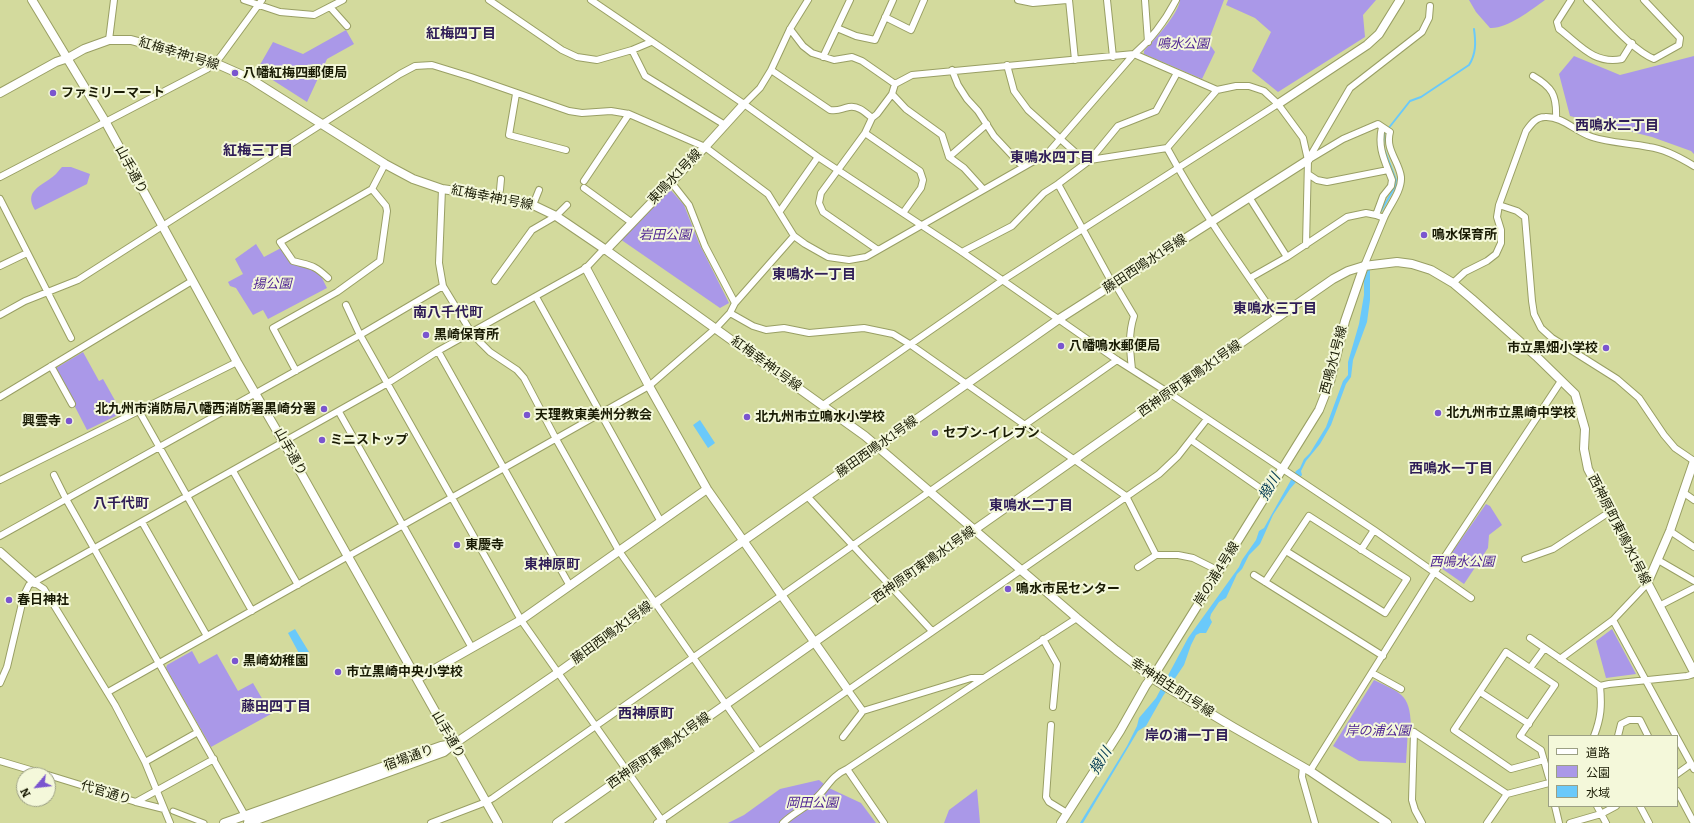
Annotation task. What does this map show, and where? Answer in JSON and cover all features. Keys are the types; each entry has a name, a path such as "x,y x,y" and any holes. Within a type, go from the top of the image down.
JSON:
{"street":[{"name":"山手通り","path":"32,0 105,121 162,228 237,362 284,442 498,823"},
{"path":"109,40 114,0"},
{"path":"244,0 260,2 280,12 314,15 343,0"},
{"path":"489,0 562,50 578,57 597,60 632,50 652,42"},
{"path":"590,0 744,104 818,157 1003,280 1117,360 1374,530 1471,598"},
{"path":"744,104 760,88 771,70 790,29 808,0"},
{"path":"823,57 850,0"},
{"path":"838,28 856,36 875,40 893,0"},
{"path":"885,17 911,30 924,0"},
{"path":"1018,0 1033,3 1068,0 1075,60"},
{"path":"1107,0 1113,57"},
{"path":"1145,0 1148,42"},
{"path":"0,315 25,301 78,280 162,228 322,123 415,66 432,65 569,111 582,113 611,111 629,114 705,147 768,194 780,211 794,236 819,253 828,258 849,260 866,256 1048,153 1134,54 1148,42 1161,27 1176,0"},
{"path":"823,405 1003,280 1082,228 1178,169 1367,45 1379,34 1400,0"},
{"path":"1571,0 1557,22 1559,30 1592,56 1612,61 1622,59 1632,43"},
{"path":"1587,0 1632,43 1647,56 1654,59 1679,45 1680,38 1644,0"},
{"path":"0,177 97,127 105,121 215,63 260,2"},
{"path":"1308,160 1350,88 1422,32 1429,18 1430,6"},
{"path":"330,7 347,26"},
{"path":"790,29 803,46 812,53 834,60 852,57 862,61 895,84"},
{"name":"紅梅幸神1号線","path":"0,93 77,52 109,40 131,40 215,63 249,78 385,164 413,179 442,188 498,197 533,205 556,216 606,250 823,405 865,436 974,529"},
{"path":"632,50 645,76 725,125"},
{"path":"878,250 823,212 819,203 821,193 865,133 872,118 877,114 892,94 895,84 912,74 1134,54 1217,90 1236,86 1249,86 1264,90 1278,104 1303,138 1308,160 1306,245"},
{"path":"1007,65 1014,91 1028,110 1076,153 1090,160 1167,148 1217,90"},
{"path":"771,70 830,110 839,111 850,107 859,108 872,118"},
{"path":"952,70 962,92 987,124 994,136 1023,167"},
{"path":"962,252 1012,226 1044,193 1090,160 1118,126 1156,111 1177,73"},
{"path":"1533,76 1544,82 1555,98 1556,118"},
{"path":"516,94 509,135 566,150"},
{"path":"892,94 906,109 942,135 949,156 964,168 983,189"},
{"name":"東鳴水1号線","path":"606,250 744,104"},
{"path":"584,181 629,114"},
{"path":"1452,283 1465,272 1487,261 1496,254 1501,243 1501,230 1497,218 1499,205 1526,131 1534,121 1544,117 1556,118 1592,137 1651,147 1680,157 1694,166"},
{"path":"949,156 987,124"},
{"path":"1308,160 1343,139 1378,124 1390,132 1388,146 1401,177 1400,188 1384,218 1364,266"},
{"path":"1376,215 1383,196 1391,186 1392,180 1380,150 1379,138 1383,127"},
{"path":"865,133 920,171 923,180 921,188 902,213"},
{"path":"1167,148 1178,169 1277,318"},
{"path":"780,211 818,157"},
{"name":"藤田西鳴水1号線","path":"454,744 559,672 1059,319 1308,160"},
{"path":"328,278 310,264 293,261 280,242 372,188 385,164"},
{"path":"1308,174 1317,180 1327,182 1388,170"},
{"path":"498,197 501,179"},
{"path":"671,182 689,205 705,246 735,303"},
{"path":"1058,184 1110,279 1134,316 1130,328 1132,369"},
{"path":"296,371 273,328 337,292 380,261 388,211 386,206 372,188"},
{"path":"442,188 439,264 443,286 471,332 490,352 517,370 524,378 556,439 619,551 759,752"},
{"path":"584,188 631,222"},
{"path":"533,205 539,190"},
{"path":"1249,197 1287,257"},
{"path":"0,199 71,338"},
{"path":"495,281 532,230 556,216 567,205"},
{"path":"1499,205 1517,211 1525,217 1532,301 1534,314 1542,328 1552,338 1617,379 1638,398 1664,436 1675,448 1694,461 1670,531 1647,584 1613,620 1560,659"},
{"path":"1250,278 1287,257 1347,218 1366,213 1384,218"},
{"path":"108,692 649,386 716,328 730,312 735,303 794,236"},
{"path":"0,683 7,667 24,595 29,585 339,412 510,307 536,297 586,268 601,252 606,250"},
{"path":"0,266 27,253"},
{"name":"西神原町東鳴水1号線","path":"557,823 974,529 1333,279 1348,271 1364,266 1397,262 1412,264 1431,270 1452,283 1536,356 1575,394 1585,429 1584,449 1588,469 1694,673"},
{"name":"西鳴水1号線","path":"1284,471 1322,403 1330,382 1344,321 1364,266"},
{"path":"586,268 649,386 707,489 863,711"},
{"path":"0,397 192,281"},
{"path":"0,536 255,392 360,335 443,286"},
{"path":"536,297 661,522"},
{"path":"346,305 360,335 521,620 629,772 661,822 1158,474 1178,456 1207,419"},
{"path":"730,312 753,326 766,330 784,328 809,333 864,328 893,334 911,345 1126,496 1156,555"},
{"path":"438,351 570,586"},
{"path":"430,823 486,802 1117,360"},
{"path":"0,480 237,362"},
{"path":"51,366 72,404"},
{"path":"1315,823 1302,777 1372,673 1434,573 1561,380"},
{"path":"139,411 252,611"},
{"path":"339,412 472,648"},
{"path":"1191,440 1267,493"},
{"path":"233,471 298,585"},
{"name":"岸の浦4号線","path":"1061,823 1120,731 1146,685 1152,678 1267,493 1284,471"},
{"path":"54,475 66,499 214,759 247,821"},
{"path":"417,679 521,620 707,489"},
{"path":"1684,493 1694,500"},
{"path":"807,496 932,631"},
{"path":"1526,559 1552,549 1611,511"},
{"path":"1265,582 1309,516 1407,579 1385,613 1286,551"},
{"path":"142,522 207,636"},
{"name":"幸神相生町1号線","path":"974,529 1077,618 1152,678 1233,727 1307,769 1387,823"},
{"path":"1361,550 1374,530"},
{"path":"1670,531 1694,547"},
{"path":"0,552 35,583 44,589 108,692 145,762 170,823"},
{"path":"1138,567 1156,555 1178,555 1193,558 1219,571"},
{"path":"1658,560 1694,581"},
{"path":"1254,575 1383,656"},
{"path":"1659,606 1694,588"},
{"path":"783,823 815,799 834,776 847,769 1077,618"},
{"path":"1613,620 1675,735"},
{"path":"1530,638 1600,686 1687,676 1694,673"},
{"path":"1043,639 1057,664 1053,707"},
{"path":"1530,668 1544,649"},
{"path":"1544,760 1511,769 1454,730 1506,652 1555,685 1520,736 1541,750 1544,760 1548,774"},
{"path":"1372,673 1401,689"},
{"path":"843,738 863,711 971,678 984,678"},
{"path":"1594,735 1600,720 1602,702 1600,686"},
{"path":"1480,692 1528,724"},
{"path":"1618,735 1622,724 1630,720 1640,720 1648,735"},
{"path":"1050,725 1046,797 1049,802 1068,812"},
{"path":"145,762 198,732"},
{"path":"1422,823 1415,810 1412,800 1414,732 1507,794"},
{"path":"1678,741 1693,767 1678,774"},
{"name":"宿場通り","path":"224,823 247,821 444,752 454,744"},
{"path":"136,802 214,759"},
{"name":"代官通り","path":"0,761 21,767"},
{"path":"847,769 884,823"},
{"name":"代官通り","path":"56,777 164,809"},
{"path":"1487,823 1507,794 1548,783"},
{"path":"1678,793 1694,823"},
{"path":"1555,807 1559,823"},
{"path":"1598,807 1606,823"},
{"path":"1570,823 1601,814 1614,807"},
{"path":"1641,807 1649,823"},
{"path":"173,811 204,823"}],"green space":[{"name":"鳴水公園","path":"1180,0 1224,0 1208,42 1215,52 1202,79 1144,54 1144,51 1175,13"},
{"path":"1228,0 1376,0 1363,15 1365,37 1278,92 1252,71 1271,32 1255,18 1226,5"},
{"path":"1469,0 1545,0 1526,14 1511,22 1490,28 1476,12"},
{"path":"346,30 354,44 327,59 307,102 257,70 273,42 303,54"},
{"path":"1574,56 1620,75 1694,56 1694,154 1691,151 1652,137 1570,116 1559,74"},
{"path":"62,167 71,167 90,174 87,184 35,210 31,199 32,194 38,187 54,176"},
{"name":"岩田公園","path":"669,188 684,205 699,243 729,303 720,308 620,239"},
{"name":"揚公園","path":"256,244 264,257 281,248 290,263 312,269 320,274 327,288 268,319 263,310 253,315 236,288 230,286 228,282 243,274 235,259"},
{"path":"83,352 99,381 103,379 122,413 87,430 72,401 73,399 56,368"},
{"name":"西鳴水公園","path":"1486,504 1490,506 1502,525 1489,535 1488,548 1464,584 1441,568"},
{"path":"1612,629 1636,674 1606,678 1596,641"},
{"path":"192,651 199,664 217,654 238,691 253,683 271,714 211,747 166,668 167,665"},
{"name":"岸の浦公園","path":"1374,680 1391,688 1406,700 1411,726 1408,729 1406,763 1359,761 1333,746"},
{"name":"岡田公園","path":"819,780 829,788 861,803 876,823 728,823 744,815 780,789"},
{"path":"977,789 980,823 944,823 949,810"}],"water":[{"path":"1370,268 1370,300 1367,322 1353,360 1351,377 1346,384 1331,425 1320,444 1306,461 1301,471 1302,475 1290,489 1273,515 1260,544 1249,555 1242,569 1237,574 1226,598 1219,602 1211,614 1210,618 1212,622 1206,633 1196,635 1184,665 1163,696 1146,726 1138,731 1083,823 1080,823 1127,746 1137,726 1139,718 1156,698 1188,638 1239,567 1256,540 1259,531 1264,528 1296,471 1300,468 1304,459 1310,453 1326,427 1343,381 1348,375 1348,362 1359,324 1364,295 1364,269"},
{"path":"700,420 715,443 708,448 693,425"},
{"path":"295,629 309,652 301,657 288,633"}],"waterway":[{"path":"1381,211 1395,187 1396,180 1383,146 1384,134 1410,101 1421,97 1469,65 1475,48 1474,29"}],"place":[{"name":"八幡紅梅四郵便局","path":"235,73"},
{"name":"ファミリーマート","path":"53,93"},
{"name":"鳴水保育所","path":"1424,235"},
{"name":"黒崎保育所","path":"426,335"},
{"name":"八幡鳴水郵便局","path":"1061,346"},
{"name":"市立黒畑小学校","path":"1606,348"},
{"name":"北九州市消防局八幡西消防署黒崎分署","path":"324,409"},
{"name":"北九州市立黒崎中学校","path":"1438,413"},
{"name":"天理教東美州分教会","path":"527,415"},
{"name":"北九州市立鳴水小学校","path":"747,417"},
{"name":"興雲寺","path":"69,421"},
{"name":"セブン-イレブン","path":"935,433"},
{"name":"ミニストップ","path":"322,440"},
{"name":"東慶寺","path":"457,545"},
{"name":"鳴水市民センター","path":"1008,589"},
{"name":"春日神社","path":"9,600"},
{"name":"黒崎幼稚園","path":"235,661"},
{"name":"市立黒崎中央小学校","path":"338,672"}],"district":[{"name":"紅梅四丁目","path":"461,34"},
{"name":"西鳴水二丁目","path":"1617,126"},
{"name":"紅梅三丁目","path":"258,151"},
{"name":"東鳴水四丁目","path":"1052,158"},
{"name":"東鳴水一丁目","path":"814,275"},
{"name":"東鳴水三丁目","path":"1275,309"},
{"name":"南八千代町","path":"448,313"},
{"name":"西鳴水一丁目","path":"1451,469"},
{"name":"八千代町","path":"121,504"},
{"name":"東鳴水二丁目","path":"1031,506"},
{"name":"東神原町","path":"552,565"},
{"name":"藤田四丁目","path":"276,707"},
{"name":"西神原町","path":"646,714"},
{"name":"岸の浦一丁目","path":"1187,736"}],"water label":[{"name":"撥川","path":"1270,487"},
{"name":"撥川","path":"1101,761"}]}
